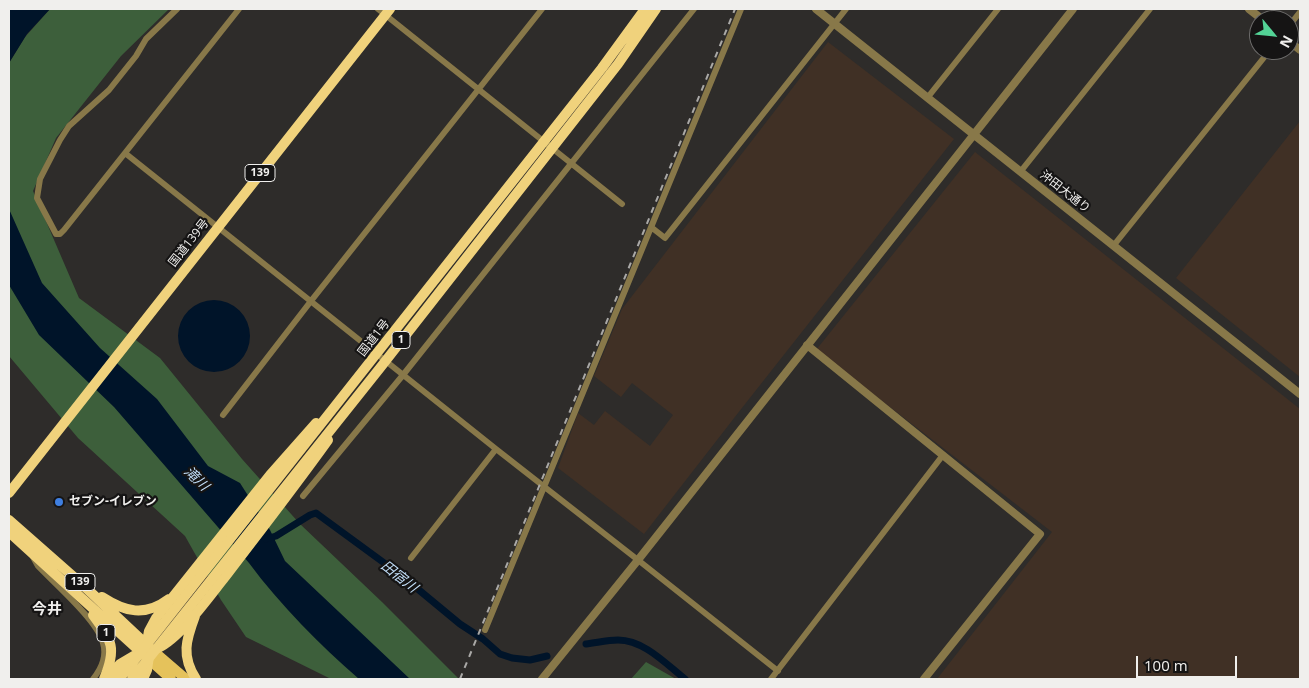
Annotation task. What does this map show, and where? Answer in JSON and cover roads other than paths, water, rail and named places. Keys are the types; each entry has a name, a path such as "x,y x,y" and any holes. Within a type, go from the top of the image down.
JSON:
{"highway":[{"name":"国道1号","path":"132,679 375,365 646,9"},
{"name":"国道1号","path":"119,679 618,64 656,9"},
{"name":"国道139号","path":"9,493 218,227 384,11"},
{"name":"1","path":"143,679 147,670 149,631 156,618 270,475 375,365"},
{"name":"1","path":"106,679 120,664 147,651 162,647 174,637 197,611 290,493 375,365"},
{"name":"139","path":"9,520 84,586 147,651"},
{"name":"139","path":"9,532 76,593 147,651"},
{"name":"1","path":"84,586 127,610 140,611 152,608 175,594"},
{"name":"1","path":"76,593 107,634 113,650 106,679"},
{"name":"1","path":"196,679 189,666 186,651 188,636 197,611"}],"main road":[{"path":"147,651 171,679"},
{"path":"147,651 186,679"}],"street":[{"path":"177,9 146,39 136,56 108,90 70,126 60,140 40,179 37,198 56,234 60,234 64,230 239,9"},
{"path":"223,415 310,301 542,9"},
{"path":"303,496 404,375 694,9"},
{"path":"485,630 741,9"},
{"name":"沖田大通り","path":"816,9 1300,394"},
{"path":"651,227 665,238 846,9"},
{"path":"928,97 998,9"},
{"path":"542,679 1074,9"},
{"path":"1021,171 1150,9"},
{"path":"384,11 622,204"},
{"path":"1114,245 1262,60"},
{"path":"125,153 496,450 778,671"},
{"path":"807,344 1040,534 924,679"},
{"path":"411,558 496,450"},
{"path":"771,679 943,455"},
{"path":"30,553 38,566 86,616 98,632 104,644 104,655 102,666 94,679"}],"water":[{"path":"9,9 50,9 27,34 9,63"},
{"name":"滝川","path":"9,209 42,283 100,348 157,399 208,466 240,483 270,530 285,561 410,679 359,679 329,652 274,594 114,407 39,335 9,285"},
{"path":"214,300 228,303 240,310 247,322 250,336 247,350 240,362 228,369 214,372 200,369 188,362 181,350 178,336 181,322 188,310 200,303"}],"waterway":[{"name":"田宿川","path":"266,539 276,536 316,513 402,576 500,654 512,658 530,660 547,656"},
{"name":"田宿川","path":"586,644 610,640 628,641 637,644 646,648 685,679"}],"railway":[{"path":"460,679 735,9"}],"place":[{"name":"セブン-イレブン","path":"59,502"}],"district":[{"name":"今井","path":"47,610"}]}
